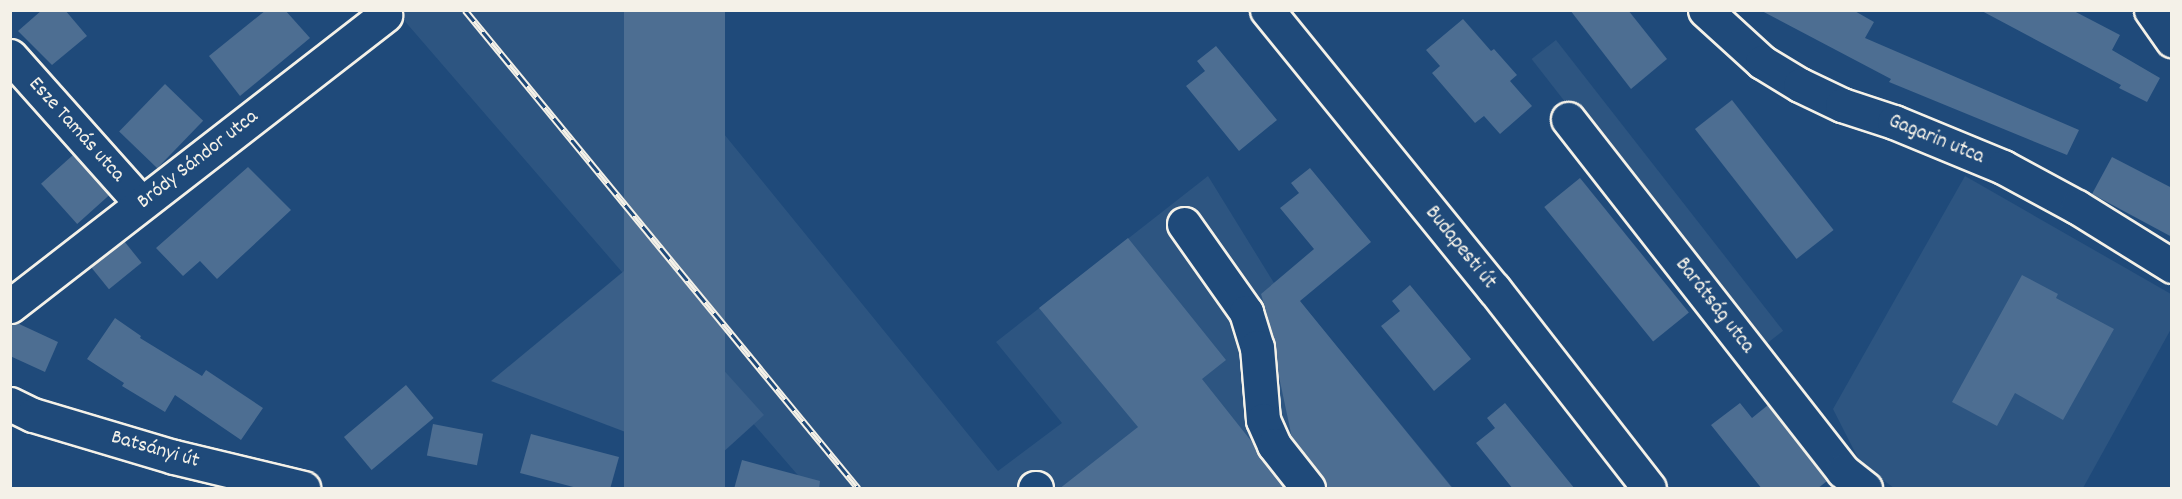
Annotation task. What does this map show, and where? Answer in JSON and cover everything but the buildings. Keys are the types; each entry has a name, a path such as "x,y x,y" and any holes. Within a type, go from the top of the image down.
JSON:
{"street":[{"name":"Budapesti út","path":"1266,10 1494,289 1648,489"},
{"name":"Gagarin utca","path":"1705,10 1762,62 1800,85 1842,105 1894,122 2003,167 2077,207 2172,266"},
{"path":"2151,10 2172,40"},
{"name":"Bródy Sándor utca","path":"10,306 385,15"},
{"name":"Esze Tamás utca","path":"10,56 141,203"},
{"name":"Barátság utca","path":"1568,119 1843,471 1865,489"},
{"path":"1184,224 1246,312 1257,347 1263,420 1274,445 1308,489"},
{"name":"Batsányi út","path":"10,404 33,415 174,457 303,489"}],"shaded area":[{"path":"396,11 624,11 998,471 1062,423 996,342 1208,176 1274,283 1281,278 1453,488 809,488"},
{"path":"1556,40 1783,331 1759,350 1532,59"},
{"path":"1965,176 2171,294 2171,329 2083,488 1894,488 1861,464 1833,409"},
{"path":"630,266 764,415 710,464 491,381"}],"railway":[{"path":"465,10 858,488"}]}
